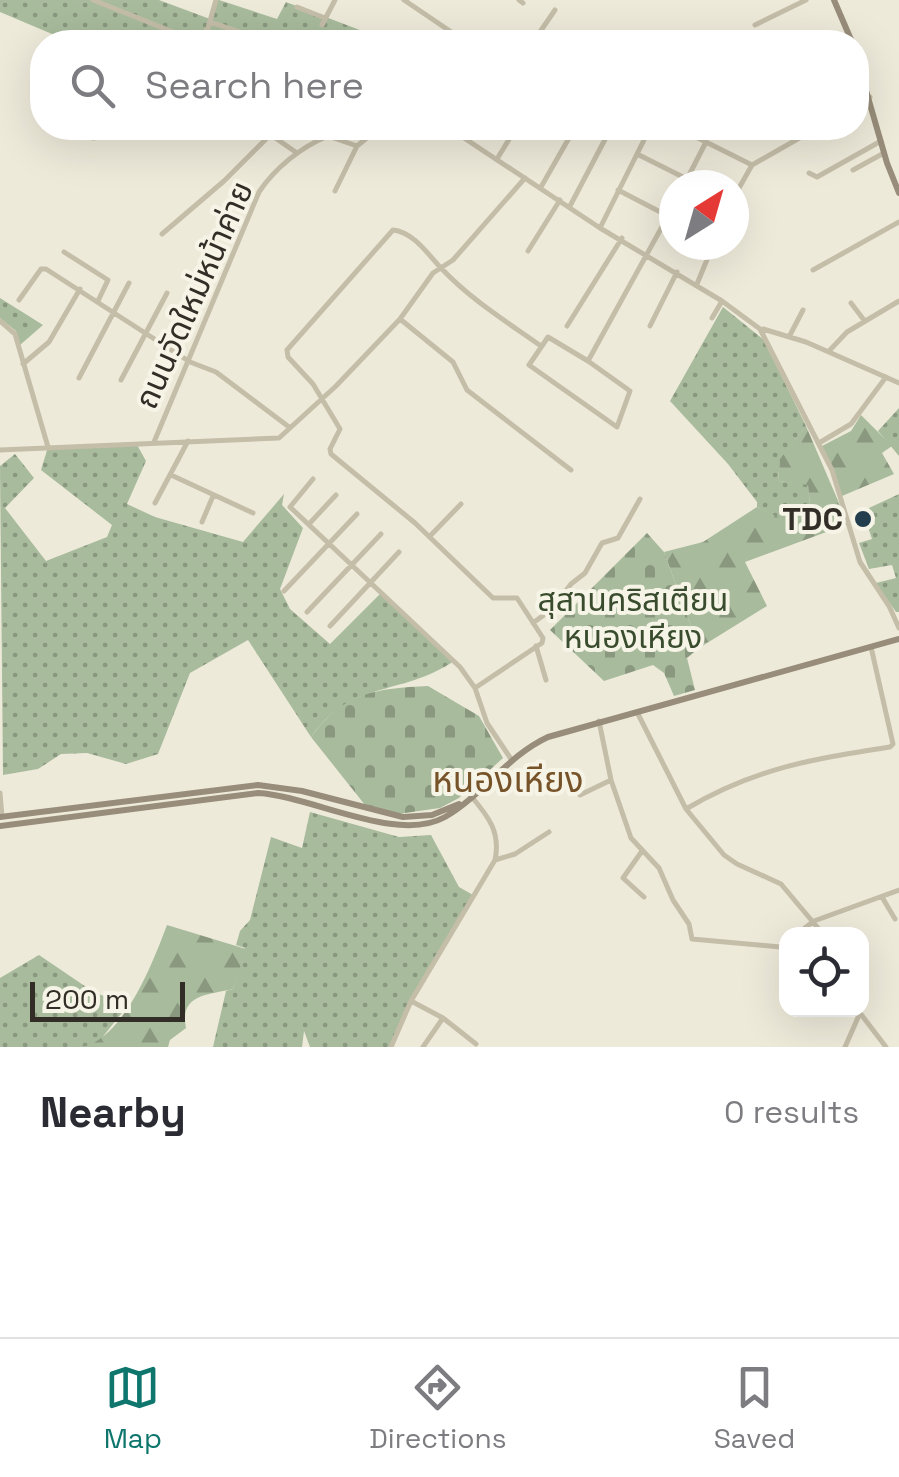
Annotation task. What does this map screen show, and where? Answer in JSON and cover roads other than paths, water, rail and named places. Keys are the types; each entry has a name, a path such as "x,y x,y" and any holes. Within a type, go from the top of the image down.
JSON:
{"main road":[{"path":"834,0 847,30"},
{"path":"869,94 884,154 899,193"},
{"path":"0,826 258,794 301,799 419,826 433,822 468,798 511,759 548,737 899,639"},
{"path":"1,817 258,785 302,791 391,820"}],"street":[{"path":"93,0 168,30"},
{"path":"205,30 216,0"},
{"path":"296,7 323,21 334,0"},
{"path":"404,0 448,30"},
{"path":"756,25 806,0"},
{"path":"541,30 555,10"},
{"path":"210,22 234,30"},
{"path":"162,234 224,182 265,140"},
{"path":"279,140 297,154"},
{"name":"ถนนวัดใหม่หน้าค่าย","path":"154,442 258,192 297,154 321,140"},
{"path":"339,140 356,146"},
{"path":"335,191 356,146 363,140"},
{"path":"468,140 600,228 722,300 760,329 830,351 899,383"},
{"path":"497,159 509,140"},
{"path":"541,187 568,140"},
{"path":"570,206 604,140"},
{"path":"600,228 644,140"},
{"path":"702,140 752,165"},
{"path":"749,170 796,140"},
{"path":"809,174 817,177 881,141"},
{"path":"692,170 706,142"},
{"path":"637,154 665,170"},
{"path":"854,170 884,154"},
{"path":"0,450 272,441 322,399 400,319 433,273 454,260 525,178"},
{"path":"618,190 659,211"},
{"path":"528,251 560,200"},
{"path":"813,270 899,222"},
{"path":"475,688 543,638 517,598 493,598 430,536 331,454 340,430 286,350 393,230 419,243 465,292 541,346"},
{"path":"588,361 659,235"},
{"path":"566,326 622,238"},
{"path":"64,252 108,281 98,301"},
{"path":"696,284 706,260"},
{"path":"19,300 43,268 80,288 190,362 216,372 288,427"},
{"path":"650,326 676,272"},
{"path":"79,378 129,283"},
{"path":"24,364 49,342 80,288"},
{"path":"121,380 167,293"},
{"path":"712,318 722,300"},
{"path":"830,351 838,340 899,301"},
{"path":"851,303 865,321"},
{"path":"789,336 802,310"},
{"path":"400,319 453,362 467,390 572,470"},
{"path":"0,322 15,334 48,447"},
{"path":"760,329 819,443 851,526 860,562 899,628"},
{"path":"548,337 588,361 630,391 617,427 529,364 548,337"},
{"path":"819,443 851,424 886,377"},
{"path":"155,502 188,441"},
{"path":"171,475 253,513"},
{"path":"313,479 290,507 460,667 475,688 487,723 511,759"},
{"path":"309,524 336,495"},
{"path":"202,522 213,496"},
{"path":"533,623 552,609 585,573 602,543 618,538 640,500"},
{"path":"430,536 460,504"},
{"path":"284,591 358,514"},
{"path":"307,612 381,534"},
{"path":"330,626 400,552"},
{"path":"536,646 546,680"},
{"path":"686,809 753,775 818,758 890,747 893,744 871,648"},
{"path":"637,712 686,809 724,854 736,864 781,884 818,927"},
{"path":"599,721 611,780 631,838 659,868 673,900 690,924 692,939 779,947"},
{"path":"580,796 611,780"},
{"path":"0,793 1,817"},
{"path":"391,1047 411,1001 498,848 495,827 468,798"},
{"path":"494,860 515,854 550,832"},
{"path":"642,851 623,878 644,897"},
{"path":"805,927 814,920 899,890"},
{"path":"882,897 894,919"},
{"path":"411,1001 443,1018 476,1044"},
{"path":"845,1047 860,1014 886,1047"},
{"path":"423,1047 443,1018"}],"place":[{"name":"TDC","path":"863,519"}],"district":[{"name":"หนองเหียง","path":"508,780"}],"park label":[{"name":"สุสานคริสเตียน หนองเหียง","path":"633,618"}]}
